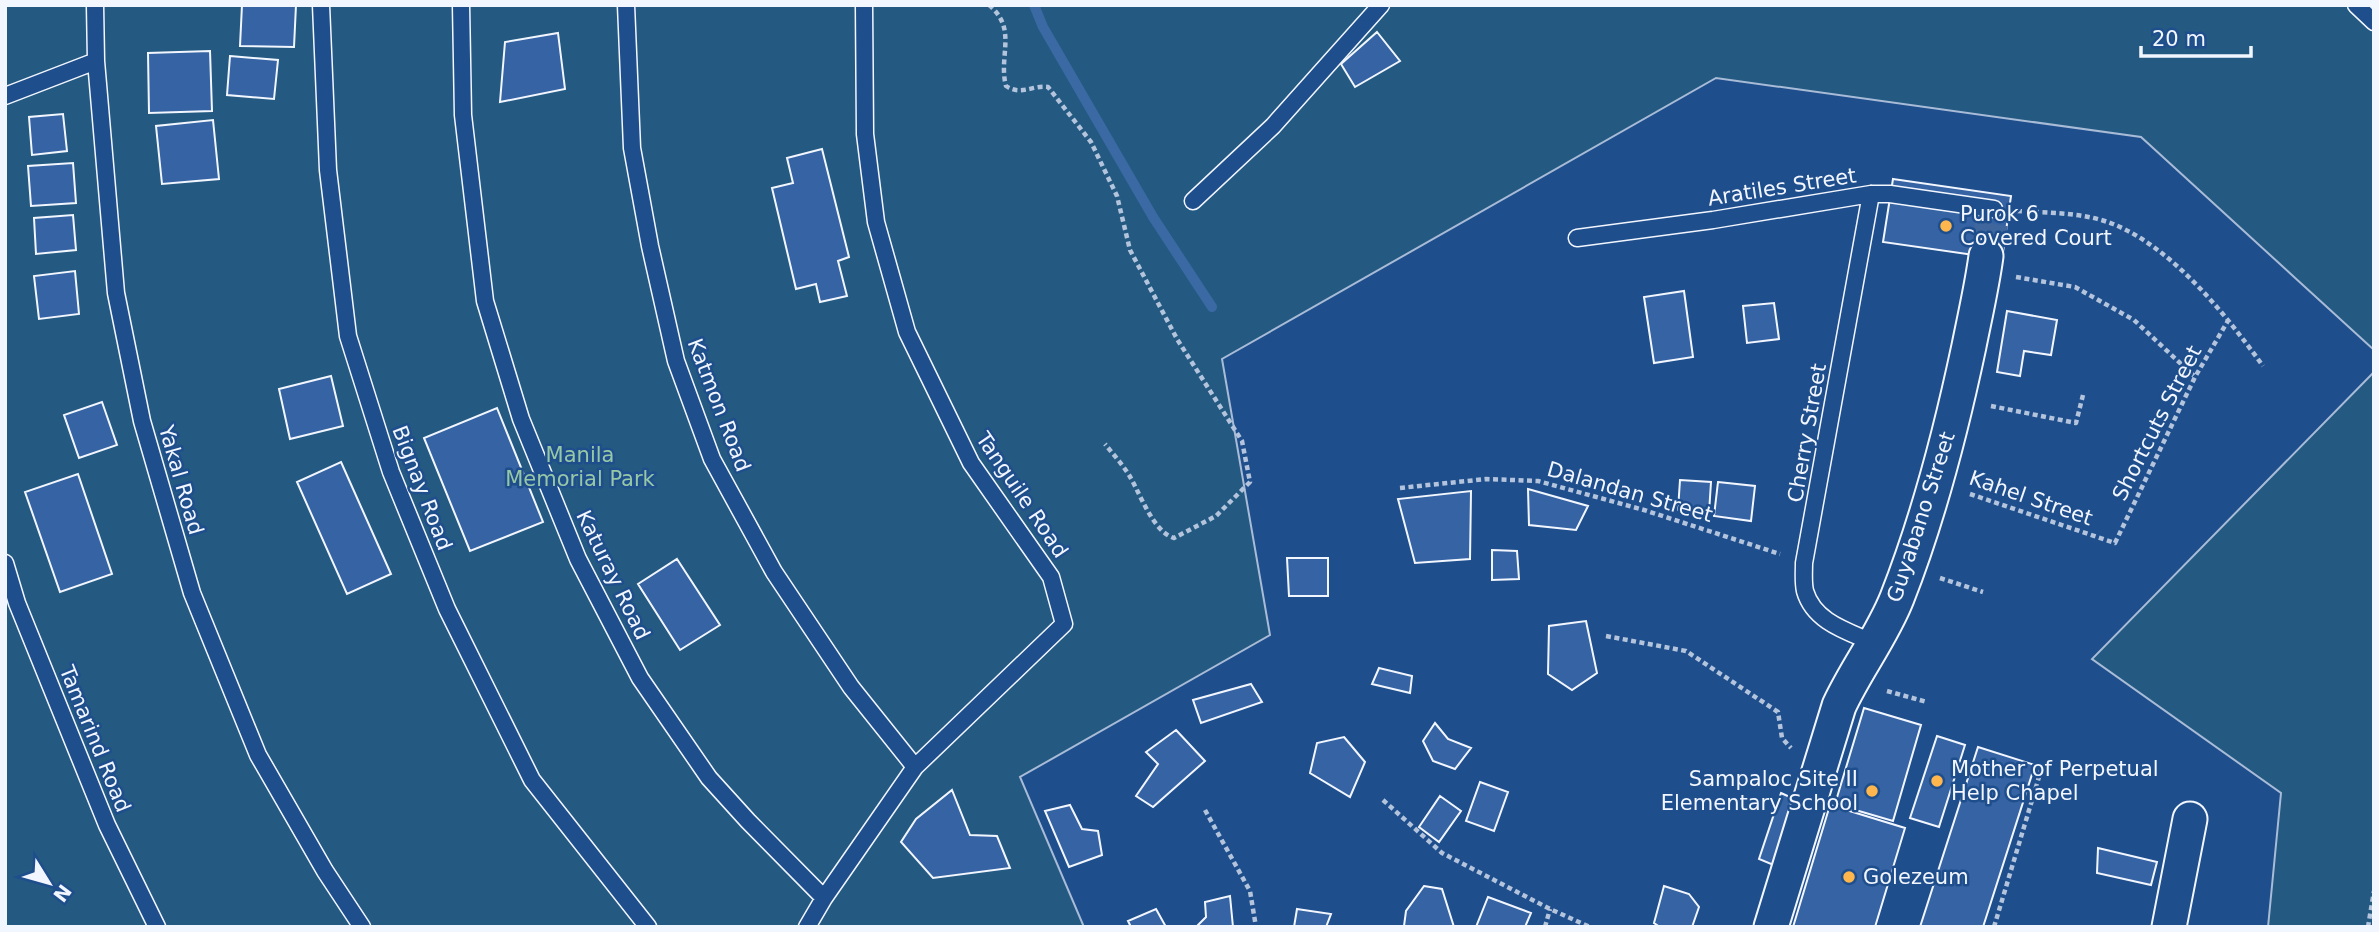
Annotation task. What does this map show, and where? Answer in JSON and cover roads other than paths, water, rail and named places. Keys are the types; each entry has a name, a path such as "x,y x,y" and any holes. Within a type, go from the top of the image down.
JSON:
{"street":[{"name":"Guyabano Street","path":"1771,927 1839,706 1850,682 1885,624 1908,568 1936,482 1958,399 1985,264"},
{"path":"2169,927 2190,819"}],"lane":[{"name":"Yakal Road","path":"95,5 96,61 116,293 142,421 192,593 258,755 325,871 362,927"},
{"name":"Bignay Road","path":"321,5 328,170 348,336 391,472 447,609 532,779 648,927"},
{"name":"Katuray Road","path":"461,5 463,115 485,301 521,419 578,559 640,678 709,778 824,898"},
{"name":"Katmon Road","path":"626,5 632,148 649,246 676,361 712,459 774,572 851,687 915,767"},
{"name":"Tanguile Road","path":"807,927 824,898 915,767 1065,624 1051,577 971,463 907,332 874,210 864,134 864,5"},
{"path":"1193,201 1273,126 1381,5"},
{"path":"2356,5 2374,22"},
{"path":"5,96 96,61"},
{"name":"Aratiles Street","path":"1577,238 1713,220 1871,194 1890,194 2001,210"},
{"name":"Cherry Street","path":"1871,194 1804,563 1804,589 1822,618 1874,643"},
{"name":"Tamarind Road","path":"5,562 17,603 107,825 157,927"}],"waterway":[{"path":"1034,5 1043,27 1153,217 1212,307"}],"tunnel":[{"path":"1986,256 1994,209"}],"place":[{"name":"Purok 6 Covered Court","path":"1946,226"},
{"name":"Mother of Perpetual Help Chapel","path":"1937,781"},
{"name":"Sampaloc Site II Elementary School","path":"1872,791"},
{"name":"Golezeum","path":"1849,877"}],"park label":[{"name":"Manila Memorial Park","path":"580,467"}]}
